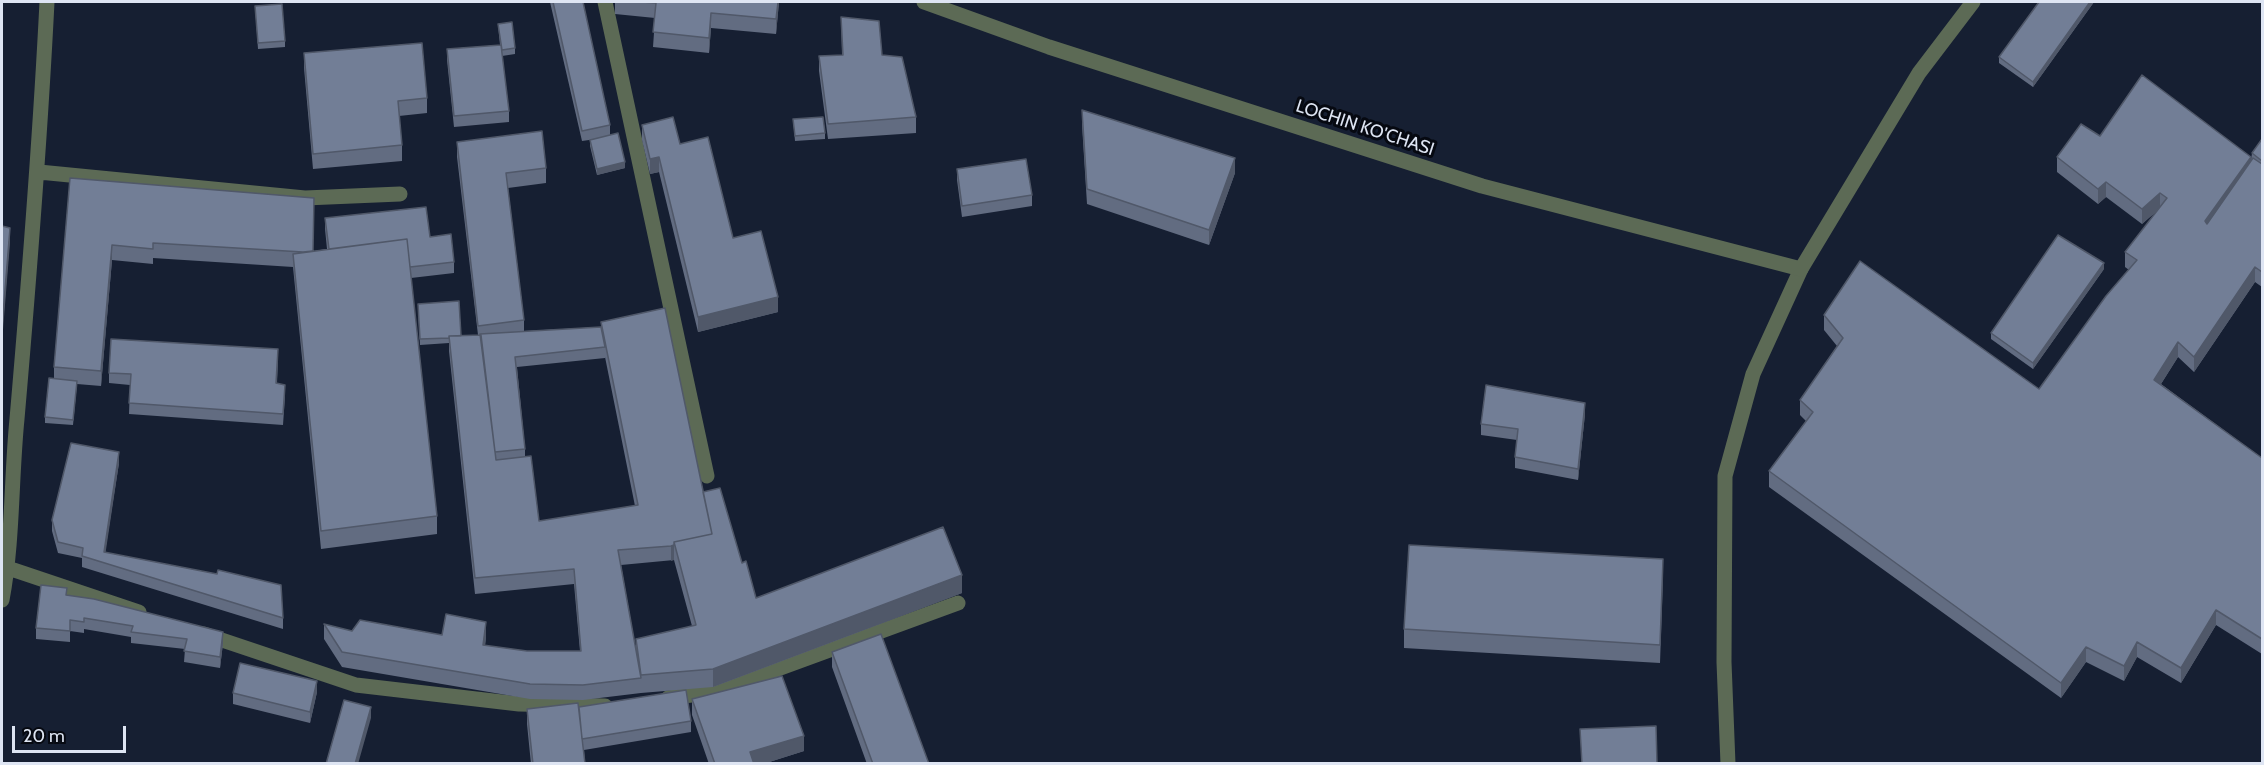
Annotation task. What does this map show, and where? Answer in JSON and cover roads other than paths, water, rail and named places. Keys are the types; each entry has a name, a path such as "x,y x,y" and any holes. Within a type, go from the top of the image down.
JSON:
{"street":[{"path":"2,600 8,568 9,426 39,172 47,2"},
{"path":"604,2 707,476"},
{"name":"LOCHIN KO'CHASI","path":"924,2 1049,46 1482,186 1801,269"},
{"path":"1728,764 1724,662 1725,476 1753,374 1801,269 1919,73 1973,2"},
{"path":"39,172 305,198 400,194"},
{"path":"8,568 154,617"},
{"path":"657,700 715,692 958,603"},
{"path":"188,628 356,685 519,704 598,707 621,704"}]}
